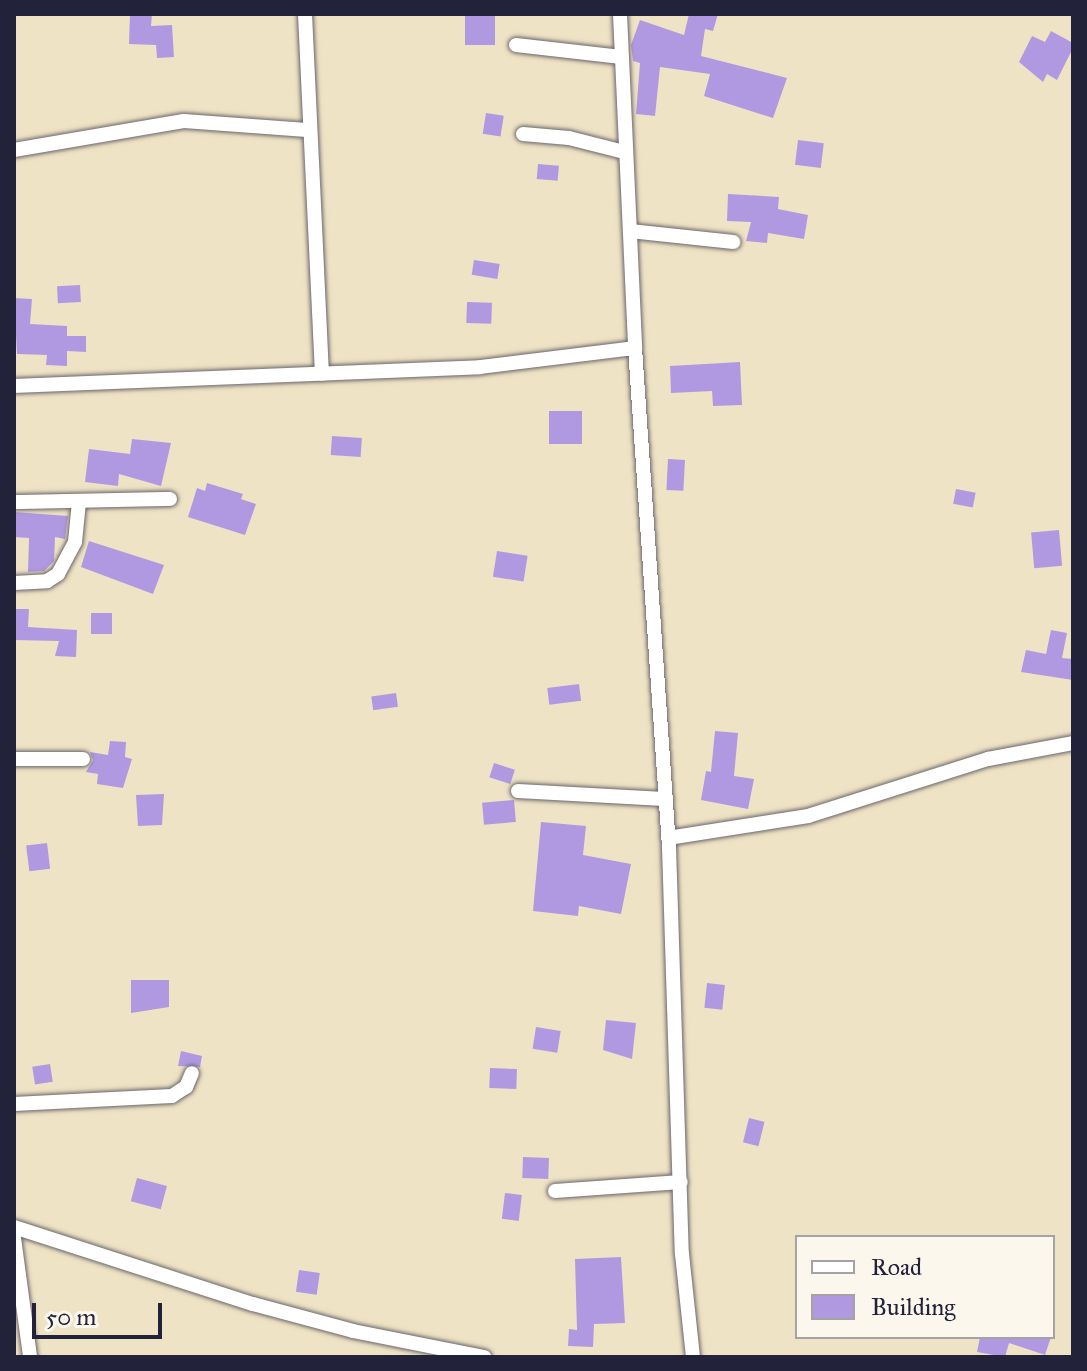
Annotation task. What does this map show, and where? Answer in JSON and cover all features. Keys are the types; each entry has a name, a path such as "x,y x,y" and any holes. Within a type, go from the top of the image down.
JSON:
{"street":[{"path":"305,14 307,130 322,374"},
{"path":"620,14 624,152 668,838 681,1182 693,1357"},
{"path":"516,45 621,57"},
{"path":"14,150 184,121 307,130"},
{"path":"523,134 577,140 624,152"},
{"path":"630,231 733,242"},
{"path":"14,386 480,367 635,348"},
{"path":"14,502 170,499"},
{"path":"14,583 47,581 58,574 75,542 79,502"},
{"path":"668,838 808,816 988,759 1073,743"},
{"path":"14,759 83,759"},
{"path":"518,791 664,799"},
{"path":"14,1104 172,1096 186,1087 192,1073"},
{"path":"555,1191 681,1182"},
{"path":"14,1227 267,1308 484,1357"},
{"path":"14,1238 30,1357"}],"building":[{"path":"130,14 152,14 151,26 172,25 174,57 157,58 156,45 129,44"},
{"path":"465,14 495,14 495,45 465,45"},
{"path":"689,14 718,14 713,31 705,29 701,56 787,78 773,118 704,96 710,74 660,67 655,116 636,114 640,63 633,61 631,45 640,20 684,35"},
{"path":"1051,31 1073,43 1073,48 1057,80 1047,74 1043,82 1019,62 1032,36 1045,42"},
{"path":"486,113 504,116 500,137 483,134"},
{"path":"798,140 824,143 821,168 795,165"},
{"path":"538,164 559,166 558,181 537,179"},
{"path":"728,194 779,197 778,209 808,215 804,239 768,233 767,243 746,241 751,222 727,221"},
{"path":"474,260 500,264 497,279 472,275"},
{"path":"80,285 81,302 58,303 57,286"},
{"path":"14,298 32,299 30,324 67,326 67,336 86,336 86,352 67,351 67,366 46,365 47,355 17,354"},
{"path":"467,302 492,303 491,324 466,323"},
{"path":"740,362 742,405 713,406 712,391 671,393 670,366"},
{"path":"549,411 582,411 582,444 549,444"},
{"path":"332,436 362,438 361,457 331,455"},
{"path":"132,439 171,443 161,486 119,474 118,486 85,482 89,449 130,454"},
{"path":"668,459 685,460 683,491 666,490"},
{"path":"207,483 243,494 241,499 256,504 245,535 188,517 197,488 205,491"},
{"path":"956,489 976,493 973,508 953,504"},
{"path":"14,512 68,516 65,539 55,537 54,561 44,571 28,572 29,538 14,537"},
{"path":"1059,530 1062,566 1034,568 1031,532"},
{"path":"89,541 164,565 153,594 81,567"},
{"path":"497,551 528,556 524,582 493,577"},
{"path":"14,609 29,609 28,627 77,630 76,657 55,656 59,641 14,640"},
{"path":"91,613 112,613 112,634 91,634"},
{"path":"1051,630 1067,633 1062,658 1073,659 1073,680 1021,672 1026,650 1046,654"},
{"path":"579,684 581,701 549,705 547,688"},
{"path":"396,693 398,707 373,710 371,696"},
{"path":"715,731 738,733 734,776 754,779 748,809 701,800 706,771 711,772"},
{"path":"110,741 126,742 125,757 132,759 123,788 97,784 98,774 86,772 93,760 90,752 108,755"},
{"path":"494,763 515,770 510,784 489,777"},
{"path":"164,794 162,825 138,826 136,795"},
{"path":"514,800 516,822 484,825 482,803"},
{"path":"541,822 586,826 583,855 631,864 621,914 579,906 578,916 533,911"},
{"path":"47,843 50,869 29,871 26,846"},
{"path":"131,980 169,980 169,1007 131,1013"},
{"path":"707,983 725,985 722,1010 704,1008"},
{"path":"606,1020 636,1023 632,1059 603,1050"},
{"path":"536,1027 561,1031 557,1053 533,1049"},
{"path":"181,1051 202,1056 200,1067 178,1066"},
{"path":"50,1064 53,1082 35,1085 32,1067"},
{"path":"490,1068 517,1069 516,1089 489,1088"},
{"path":"749,1118 765,1122 758,1146 743,1142"},
{"path":"523,1157 549,1158 548,1179 522,1178"},
{"path":"137,1178 167,1186 161,1209 131,1201"},
{"path":"505,1193 522,1195 519,1221 502,1219"},
{"path":"621,1257 625,1323 594,1324 593,1347 568,1346 569,1329 577,1330 575,1259"},
{"path":"299,1270 320,1273 317,1295 296,1292"},
{"path":"980,1339 1050,1339 1045,1355 1009,1343 1005,1357 977,1352"}]}
